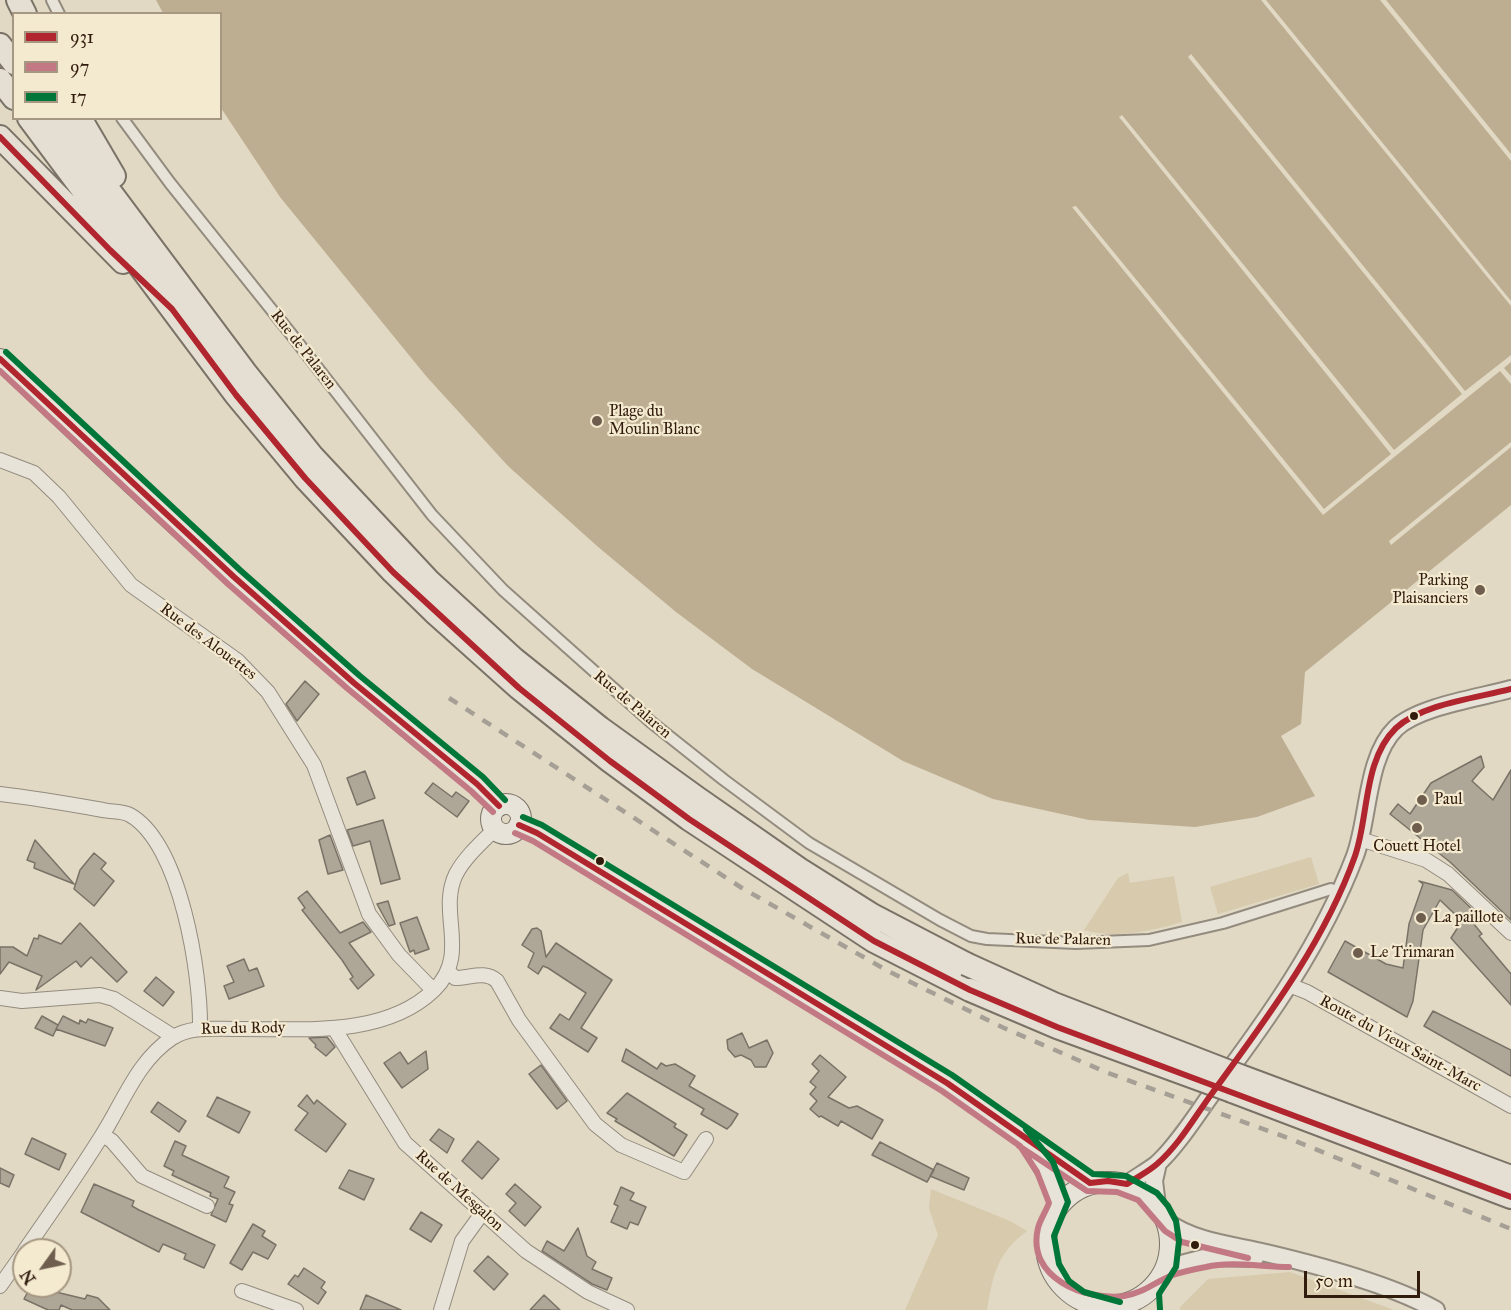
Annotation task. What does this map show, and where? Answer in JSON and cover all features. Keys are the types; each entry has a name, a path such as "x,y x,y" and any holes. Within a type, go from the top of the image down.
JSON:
{"highway":[{"path":"0,45 12,60"},
{"path":"0,80 12,95"},
{"path":"30,120 236,395 305,478 393,572 519,688 610,761 689,819 874,941 970,990 1057,1027 1236,1084 1349,1126 1511,1177"},
{"path":"56,120 313,457 428,580 514,658 600,728 799,869 872,915 966,964 1236,1084"},
{"path":"81,120 173,276"},
{"path":"0,137 110,250 172,309"},
{"path":"1349,1126 1511,1197"}],"main road":[{"path":"0,359 154,506 292,629 477,784 499,806"},
{"path":"506,803 518,810 521,819 519,825 508,834 495,829 491,816 499,806 506,803"},
{"path":"519,825 537,833 947,1083 1090,1183"},
{"path":"1026,1140 1045,1167 1054,1185 1059,1204"},
{"path":"1108,1181 1127,1184 1142,1191 1157,1205 1167,1222 1170,1234 1166,1268 1150,1301 1132,1302 1114,1309 1077,1299 1059,1284 1047,1262 1045,1241 1047,1223 1059,1204 1071,1193 1090,1183 1108,1181"}],"street":[{"name":"Rue de Palaren","path":"123,120 170,183 432,515 503,590 651,722 809,843 940,920 971,936 987,939 1076,943 1149,940 1223,923 1331,889"},
{"name":"Rue des Alouettes","path":"0,459 34,473 59,497 131,585 238,662 268,692 314,765 369,914 399,955 433,990"},
{"path":"1127,1184 1158,1163 1225,1076 1289,985 1341,893 1360,839 1385,742 1410,718 1511,689"},
{"path":"0,794 128,814 146,826 159,845 187,916 200,1002 200,1029"},
{"name":"Rue du Rody","path":"34,1238 103,1135 142,1068 157,1049 174,1037 200,1029 334,1028 366,1023 389,1016 414,1004 433,990 448,970 453,954 450,899 456,874 495,829"},
{"path":"1360,839 1403,851 1448,874 1511,933"},
{"path":"448,970 455,978 482,974 492,976 497,981 519,1020 583,1109 605,1135 684,1172 706,1139"},
{"name":"Route du Vieux Saint-Marc","path":"1289,985 1307,992 1511,1106"},
{"path":"0,998 22,1001 100,995 114,999 174,1037"},
{"name":"Rue de Mesgalon","path":"334,1028 405,1143 526,1251 588,1292 627,1310"},
{"path":"103,1135 112,1141 142,1176 207,1206"},
{"path":"1157,1205 1154,1182 1158,1163"},
{"path":"441,1310 462,1241 483,1212"},
{"path":"1167,1222 1189,1235 1289,1258 1398,1293 1436,1310"},
{"path":"1166,1268 1208,1257 1289,1258"},
{"name":"Rue du Rody","path":"1,1283 12,1268"},
{"path":"242,1292 296,1310"}],"shaded area":[{"path":"156,0 1511,0 1511,505 1305,672 1301,724 1281,736 1315,796 1257,817 1195,827 1089,820 993,799 903,761 752,669 676,612 597,546 508,466 426,376 280,197 222,110 222,12 162,12"},
{"path":"1311,857 1319,884 1218,914 1210,887"},
{"path":"1128,873 1130,883 1174,876 1182,922 1133,933 1107,934 1084,930 1118,878"},
{"path":"931,1189 1010,1221 1027,1231 1003,1256 994,1275 987,1310 905,1310 938,1235 929,1208"},
{"path":"1290,1272 1394,1310 1180,1310 1180,1307 1208,1279"}],"pier":[{"path":"1261,0 1266,0 1511,301 1511,306"},
{"path":"1380,0 1386,0 1511,154 1511,161"},
{"path":"1191,54 1465,391 1511,355 1511,362 1504,368 1511,376 1511,384 1500,371 1323,515 1072,207 1076,206 1324,509 1391,454 1119,117 1122,115 1394,450 1462,394 1188,57"},
{"path":"1511,442 1511,447 1391,545 1389,541"}],"building":[{"path":"305,681 319,694 297,721 286,704"},
{"path":"1481,756 1484,767 1472,781 1493,800 1511,770 1511,920 1450,862 1390,814 1398,804 1410,814 1431,783"},
{"path":"365,771 375,798 357,805 347,778"},
{"path":"433,783 452,797 456,792 469,801 457,817 425,793"},
{"path":"383,820 400,879 381,884 370,841 353,846 347,830"},
{"path":"330,835 343,870 328,874 319,840"},
{"path":"35,840 74,884 34,868 35,863 27,860"},
{"path":"94,853 106,863 101,869 114,881 94,906 74,889 80,870"},
{"path":"1419,881 1452,890 1475,912 1469,918 1482,934 1479,936 1511,974 1511,1005 1451,938 1462,921 1440,900 1423,930 1413,1001 1407,1017 1328,972 1345,941 1386,964 1403,968 1409,924 1423,884"},
{"path":"307,891 340,933 363,922 371,932 349,943 374,975 358,989 350,979 353,977 342,960 302,910 305,908 298,898"},
{"path":"388,901 395,924 389,926 377,904"},
{"path":"417,917 429,949 415,954 414,950 410,952 400,923"},
{"path":"80,923 127,972 117,982 91,957 81,967 76,961 36,990 42,976 9,962 0,974 0,947 13,947 27,956 34,938 38,939 39,935 61,944"},
{"path":"537,928 541,931 546,957 556,943 612,980 581,1028 597,1038 588,1052 550,1028 560,1014 569,1020 586,993 548,968 543,966 538,974 528,967 534,953 522,945 532,929"},
{"path":"244,959 249,971 257,968 264,986 229,999 224,986 234,982 227,966"},
{"path":"156,977 174,992 163,1006 144,991"},
{"path":"1433,1011 1511,1050 1511,1076 1424,1026"},
{"path":"42,1016 58,1025 53,1036 35,1028"},
{"path":"63,1016 79,1024 80,1020 86,1023 88,1019 113,1028 105,1046 56,1029"},
{"path":"742,1033 749,1048 767,1040 773,1053 766,1067 755,1067 751,1060 741,1055 735,1057 728,1049 727,1040"},
{"path":"327,1037 335,1047 326,1056 315,1047 316,1045 309,1038"},
{"path":"626,1049 657,1069 661,1063 666,1066 675,1064 695,1076 689,1086 738,1114 731,1125 727,1129 701,1114 704,1109 622,1061"},
{"path":"426,1051 428,1069 402,1088 384,1063 400,1052 408,1064"},
{"path":"820,1055 846,1077 828,1097 849,1108 857,1106 883,1120 872,1139 841,1121 838,1126 819,1117 810,1109 817,1101 810,1094 816,1087 810,1082 819,1071 812,1064"},
{"path":"541,1065 567,1101 557,1109 529,1074"},
{"path":"627,1093 676,1124 674,1127 687,1135 674,1156 615,1121 617,1119 607,1113"},
{"path":"307,1095 314,1104 317,1100 346,1124 326,1152 295,1130 308,1113 298,1106"},
{"path":"217,1097 250,1112 239,1133 207,1116"},
{"path":"158,1102 186,1121 179,1132 151,1112"},
{"path":"439,1129 454,1139 447,1153 430,1140"},
{"path":"32,1138 66,1154 59,1170 25,1154"},
{"path":"175,1141 186,1146 182,1155 229,1177 224,1187 235,1192 229,1204 233,1205 226,1222 211,1215 218,1199 210,1196 211,1193 172,1175 174,1171 164,1166"},
{"path":"478,1141 499,1159 482,1179 462,1161"},
{"path":"880,1142 934,1170 927,1182 872,1155"},
{"path":"937,1163 969,1178 964,1190 930,1176"},
{"path":"0,1168 14,1175 9,1187 0,1183"},
{"path":"349,1170 374,1179 364,1200 339,1188"},
{"path":"94,1184 134,1201 132,1206 139,1210 215,1245 204,1268 184,1259 186,1254 163,1244 159,1252 81,1212"},
{"path":"515,1184 541,1207 525,1226 509,1211 516,1203 506,1194"},
{"path":"621,1187 634,1193 630,1200 646,1207 638,1225 630,1222 627,1229 611,1222 618,1206 614,1204"},
{"path":"421,1212 442,1225 431,1242 410,1229"},
{"path":"253,1224 265,1231 262,1236 276,1245 268,1259 253,1252 242,1270 230,1263"},
{"path":"578,1228 587,1256 596,1262 592,1269 612,1278 607,1290 592,1284 542,1251 547,1241 564,1251"},
{"path":"488,1256 508,1274 494,1290 474,1271"},
{"path":"304,1268 325,1282 321,1288 326,1292 318,1304 288,1284 295,1275 298,1277"},
{"path":"87,1295 98,1298 110,1310 72,1310 61,1305 59,1310 48,1310 24,1299 72,1298 72,1296 85,1299"},
{"path":"366,1295 401,1310 360,1310"},
{"path":"544,1295 560,1310 530,1310"}],"railway":[{"path":"449,698 742,888 888,971 1004,1028 1108,1073 1288,1138 1511,1229"}],"transit line":[{"name":"931","path":"0,137 110,250 172,309 236,395 305,478 393,572 519,688 610,761 689,819 874,941 970,990 1057,1027 1511,1197"},
{"name":"17","path":"6,352 240,570 360,676 483,777 505,800"},
{"name":"931","path":"0,359 234,577 354,683 477,784 499,806"},
{"name":"97","path":"0,371 228,584 493,812"},
{"name":"931","path":"519,825 537,833 947,1083 1090,1183 1108,1181 1127,1184 1150,1170 1180,1139 1293,979 1311,949 1342,888 1355,856 1372,772 1385,741 1396,728 1420,713 1450,703 1511,689"},
{"name":"17","path":"523,817 542,825 952,1075 1093,1174 1126,1176 1157,1193 1168,1206 1176,1221 1179,1241 1176,1267 1159,1294 1160,1309"},
{"name":"97","path":"515,833 533,841 942,1091 1020,1146 1037,1172 1049,1203 1038,1228 1037,1245 1041,1260 1050,1273 1062,1283 1092,1295 1124,1296 1143,1290 1174,1275 1216,1265 1289,1267"},
{"name":"17","path":"1026,1129 1053,1162 1068,1202 1054,1236 1059,1264 1069,1281 1084,1292 1120,1302"},
{"name":"97","path":"1019,1146 1087,1191 1117,1192 1138,1200 1165,1231 1182,1242 1248,1258"}],"place":[{"name":"Plage du Moulin Blanc","path":"597,421"},
{"name":"Parking Plaisanciers","path":"1480,590"},
{"name":"Paul","path":"1422,800"},
{"name":"Couett Hotel","path":"1417,828"},
{"name":"La paillote","path":"1421,918"},
{"name":"Le Trimaran","path":"1358,953"}]}
